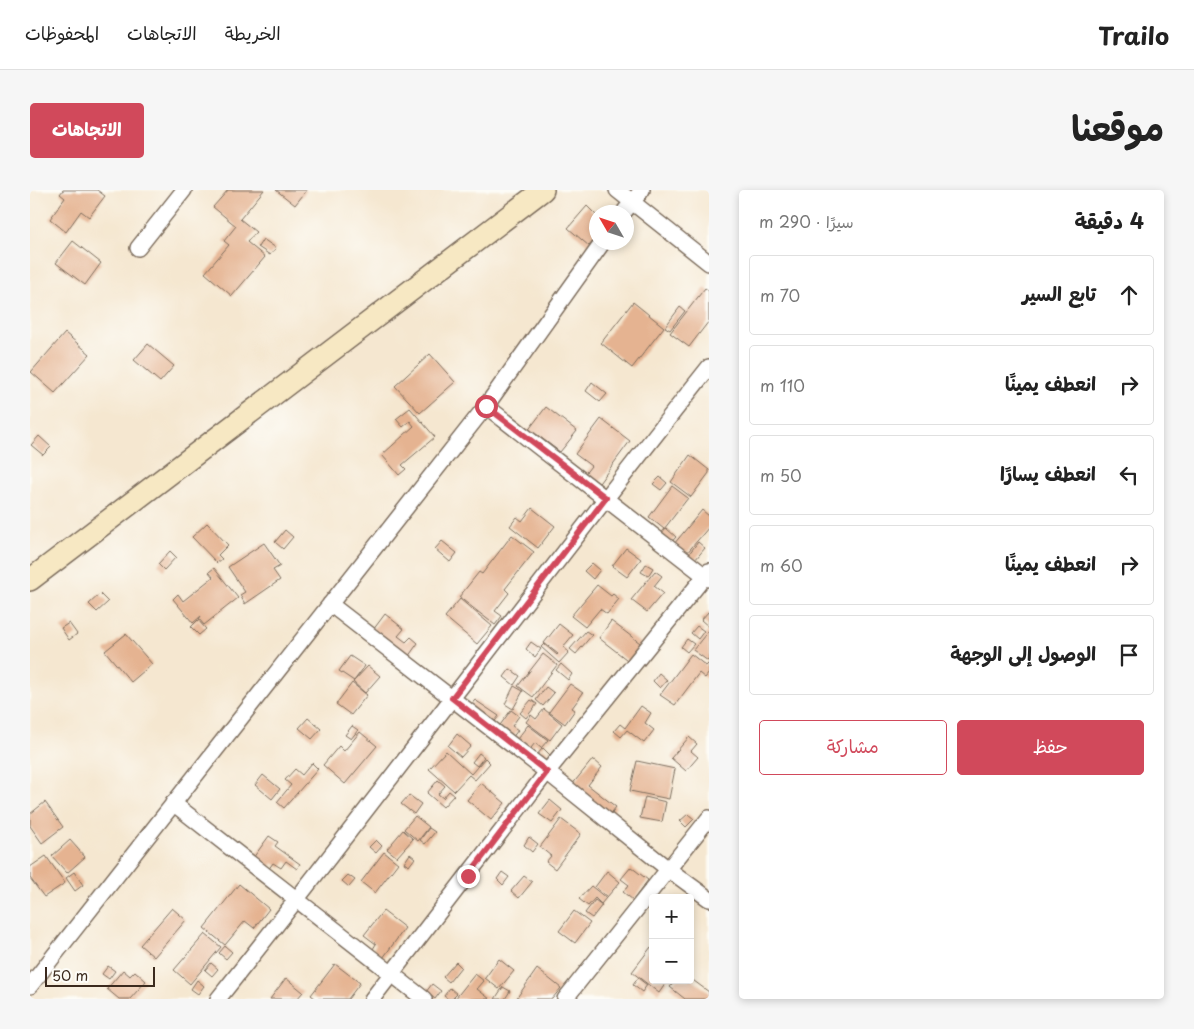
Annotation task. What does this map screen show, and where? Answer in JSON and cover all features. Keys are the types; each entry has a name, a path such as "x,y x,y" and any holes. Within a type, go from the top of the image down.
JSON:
{"street":[{"path":"138,248 184,190"},
{"path":"30,580 542,190"},
{"path":"617,190 627,205"},
{"path":"630,205 642,190"},
{"path":"634,211 709,263"},
{"path":"30,986 486,406 597,250"},
{"path":"218,999 709,367"},
{"path":"372,999 547,772 708,575 486,406"},
{"path":"330,604 547,772 668,869 709,899"},
{"path":"173,803 424,999"},
{"path":"565,999 709,818"}],"building":[{"path":"63,190 97,190 105,196 89,217 81,211 66,232 50,219 65,198 60,194"},
{"path":"228,190 264,190 240,219 256,232 247,242 265,257 232,296 205,273 229,245 224,241 236,226 213,207"},
{"path":"276,190 307,190 295,205"},
{"path":"587,206 589,208 589,246 568,228"},
{"path":"263,239 276,248 270,255 258,247"},
{"path":"73,241 101,263 85,285 56,263"},
{"path":"705,288 709,291 709,321 689,347 670,333"},
{"path":"633,302 664,327 632,368 601,343"},
{"path":"680,307 685,311 670,330 665,327"},
{"path":"65,333 90,354 55,393 31,372"},
{"path":"148,344 174,366 160,382 134,360"},
{"path":"430,354 455,382 420,413 395,386"},
{"path":"592,382 607,394 600,402 586,391"},
{"path":"546,407 577,431 560,452 536,434 534,438 527,432"},
{"path":"410,408 435,437 402,465 406,469 399,475 382,455 414,426 410,421 403,427 396,419"},
{"path":"601,419 630,441 597,486 583,476 591,466 575,454"},
{"path":"39,436 51,447 43,455 31,445"},
{"path":"690,455 709,470 709,473 691,497 671,482"},
{"path":"660,477 667,483 661,490 653,484"},
{"path":"672,486 688,498 664,529 649,517"},
{"path":"532,508 555,526 538,548 510,526 517,517 522,521"},
{"path":"702,510 709,516 709,527 686,554 674,544"},
{"path":"207,523 228,545 218,555 222,559 217,563 192,537"},
{"path":"666,528 676,537 668,546 658,537"},
{"path":"285,530 293,537 283,549 275,542"},
{"path":"512,535 534,552 505,589 509,593 495,611 502,616 495,625 459,597 479,572 482,574"},
{"path":"442,541 457,553 450,562 435,549"},
{"path":"698,542 705,548 695,560 688,555"},
{"path":"264,543 280,566 273,570 280,580 245,604 240,595 245,592 228,567"},
{"path":"626,548 641,559 627,577 612,566"},
{"path":"170,551 176,557 164,570 158,564"},
{"path":"592,563 600,570 593,579 584,571"},
{"path":"646,564 653,568 648,576 641,572"},
{"path":"214,568 238,598 204,625 199,619 201,616 193,623 173,599 178,594 183,601 213,577 209,572"},
{"path":"655,571 662,576 654,586 663,593 647,612 631,600"},
{"path":"597,585 611,596 613,594 619,599 607,614 600,609 585,627 571,616"},
{"path":"100,594 108,602 97,612 89,604"},
{"path":"460,599 492,626 477,644 445,617"},
{"path":"709,611 709,627 701,620"},
{"path":"385,614 404,629 398,636 406,642 411,637 418,643 408,657 373,630"},
{"path":"198,620 206,629 199,635 191,627"},
{"path":"611,621 644,646 631,663 599,638"},
{"path":"69,623 77,634 69,640 61,628"},
{"path":"559,624 573,635 563,647 569,652 559,663 541,647 544,644 558,654 544,643"},
{"path":"697,626 704,631 698,639 691,633"},
{"path":"709,630 709,660 708,661 693,650"},
{"path":"586,631 592,635 576,654 570,649"},
{"path":"126,634 152,664 131,682 105,651"},
{"path":"687,639 694,644 687,652 681,647"},
{"path":"531,642 541,649 535,657 526,649"},
{"path":"543,654 557,665 533,697 518,686"},
{"path":"691,654 706,666 709,663 709,673 705,678 699,673 675,705 660,695"},
{"path":"350,656 365,666 354,681 339,671"},
{"path":"561,664 572,674 568,680 556,670"},
{"path":"368,666 380,676 365,693 353,682"},
{"path":"510,669 520,676 514,685 504,677"},
{"path":"659,673 667,680 660,688 653,681"},
{"path":"352,683 367,695 351,715 336,704"},
{"path":"570,684 583,693 572,708 575,710 565,724 549,712"},
{"path":"514,686 523,691 513,709 505,704"},
{"path":"546,687 554,693 543,706 536,700"},
{"path":"475,700 499,716 492,725 469,707"},
{"path":"531,700 537,704 526,718 520,713"},
{"path":"641,706 651,713 645,723 654,730 644,743 627,730 621,737 614,731 620,724 625,728"},
{"path":"544,709 562,724 550,740 526,722 531,715 536,719"},
{"path":"511,710 519,716 512,726 518,730 512,738 498,728"},
{"path":"308,718 321,729 312,739 299,728"},
{"path":"528,725 548,740 541,748 535,743 527,753 514,743"},
{"path":"352,726 358,730 351,739 345,735"},
{"path":"360,732 377,746 345,784 323,765 339,746 344,751"},
{"path":"457,734 471,746 461,757 448,746"},
{"path":"689,737 697,744 691,751 698,757 686,771 671,758"},
{"path":"543,748 552,757 543,766 534,758"},
{"path":"446,751 471,774 485,758 490,763 475,780 469,775 454,791 429,769"},
{"path":"479,753 484,757 477,766 472,762"},
{"path":"593,759 602,767 588,785 616,807 609,816 571,786"},
{"path":"637,761 675,769 669,799 630,791"},
{"path":"312,763 318,769 284,808 277,802 291,785 285,780 295,769 302,775"},
{"path":"263,775 280,789 272,799 255,785"},
{"path":"438,780 445,786 438,794 443,798 449,791 454,795 443,807 427,793"},
{"path":"481,783 505,803 491,820 467,800"},
{"path":"409,795 421,804 414,814 401,804"},
{"path":"645,797 666,802 662,822 640,818"},
{"path":"550,800 562,810 552,823 539,814"},
{"path":"45,802 63,827 42,843 30,826 30,814"},
{"path":"688,814 694,819 686,827 680,821"},
{"path":"415,816 429,827 418,841 404,829"},
{"path":"561,819 581,834 555,869 546,862 551,856 540,847"},
{"path":"429,828 435,832 425,844 420,840"},
{"path":"403,830 413,839 397,857 387,849"},
{"path":"269,836 278,842 275,846 300,864 297,869 286,861 281,868 273,863 268,870 253,858"},
{"path":"529,837 538,844 532,852 524,845"},
{"path":"70,840 85,857 67,873 52,856"},
{"path":"376,840 382,846 376,853 369,847"},
{"path":"384,852 398,863 375,893 361,882"},
{"path":"410,854 415,858 409,866 404,863"},
{"path":"46,856 65,883 44,897 30,878 30,867"},
{"path":"631,867 648,880 633,900 623,892 629,885 621,879"},
{"path":"607,871 620,882 607,897 595,887"},
{"path":"74,872 83,885 75,891 66,878"},
{"path":"502,872 509,877 503,885 497,879"},
{"path":"348,875 355,880 349,887 342,881"},
{"path":"524,876 532,882 519,898 511,891"},
{"path":"239,884 269,909 254,928 245,921 225,945 204,928"},
{"path":"591,886 606,898 601,904 595,898 588,906 579,899"},
{"path":"595,900 602,905 592,918 585,913"},
{"path":"172,908 186,920 154,957 140,945"},
{"path":"383,911 405,928 383,958 373,949 376,944 364,935"},
{"path":"574,911 590,923 575,943 559,931"},
{"path":"205,934 221,947 190,984 174,970"},
{"path":"225,946 232,952 226,959 219,953"},
{"path":"649,950 649,984 665,984 659,993 632,972"},
{"path":"499,959 514,971 499,989 485,978"},
{"path":"456,962 461,967 449,982 443,977"},
{"path":"211,963 218,969 212,976 205,970"},
{"path":"335,964 360,983 348,999 316,999 311,995"},
{"path":"108,966 115,971 109,979 102,974"},
{"path":"537,969 561,988 552,999 516,999"},
{"path":"123,970 130,976 135,971 146,981 130,999 119,999 107,989"},
{"path":"475,974 484,981 477,989 490,999 455,999"},
{"path":"286,978 303,992 297,999 270,999"},
{"path":"638,978 647,985 642,992 633,985"},
{"path":"197,980 204,986 198,994 191,989"},
{"path":"694,981 709,992 709,999 685,999 670,987 673,984 694,984"},
{"path":"432,984 441,991 435,999 426,992"},
{"path":"503,987 510,991 505,999 495,999"},
{"path":"450,988 457,994 452,999 448,999 444,996"}],"route":[{"path":"468,876 547,772 452,698 606,498 486,406"}]}
